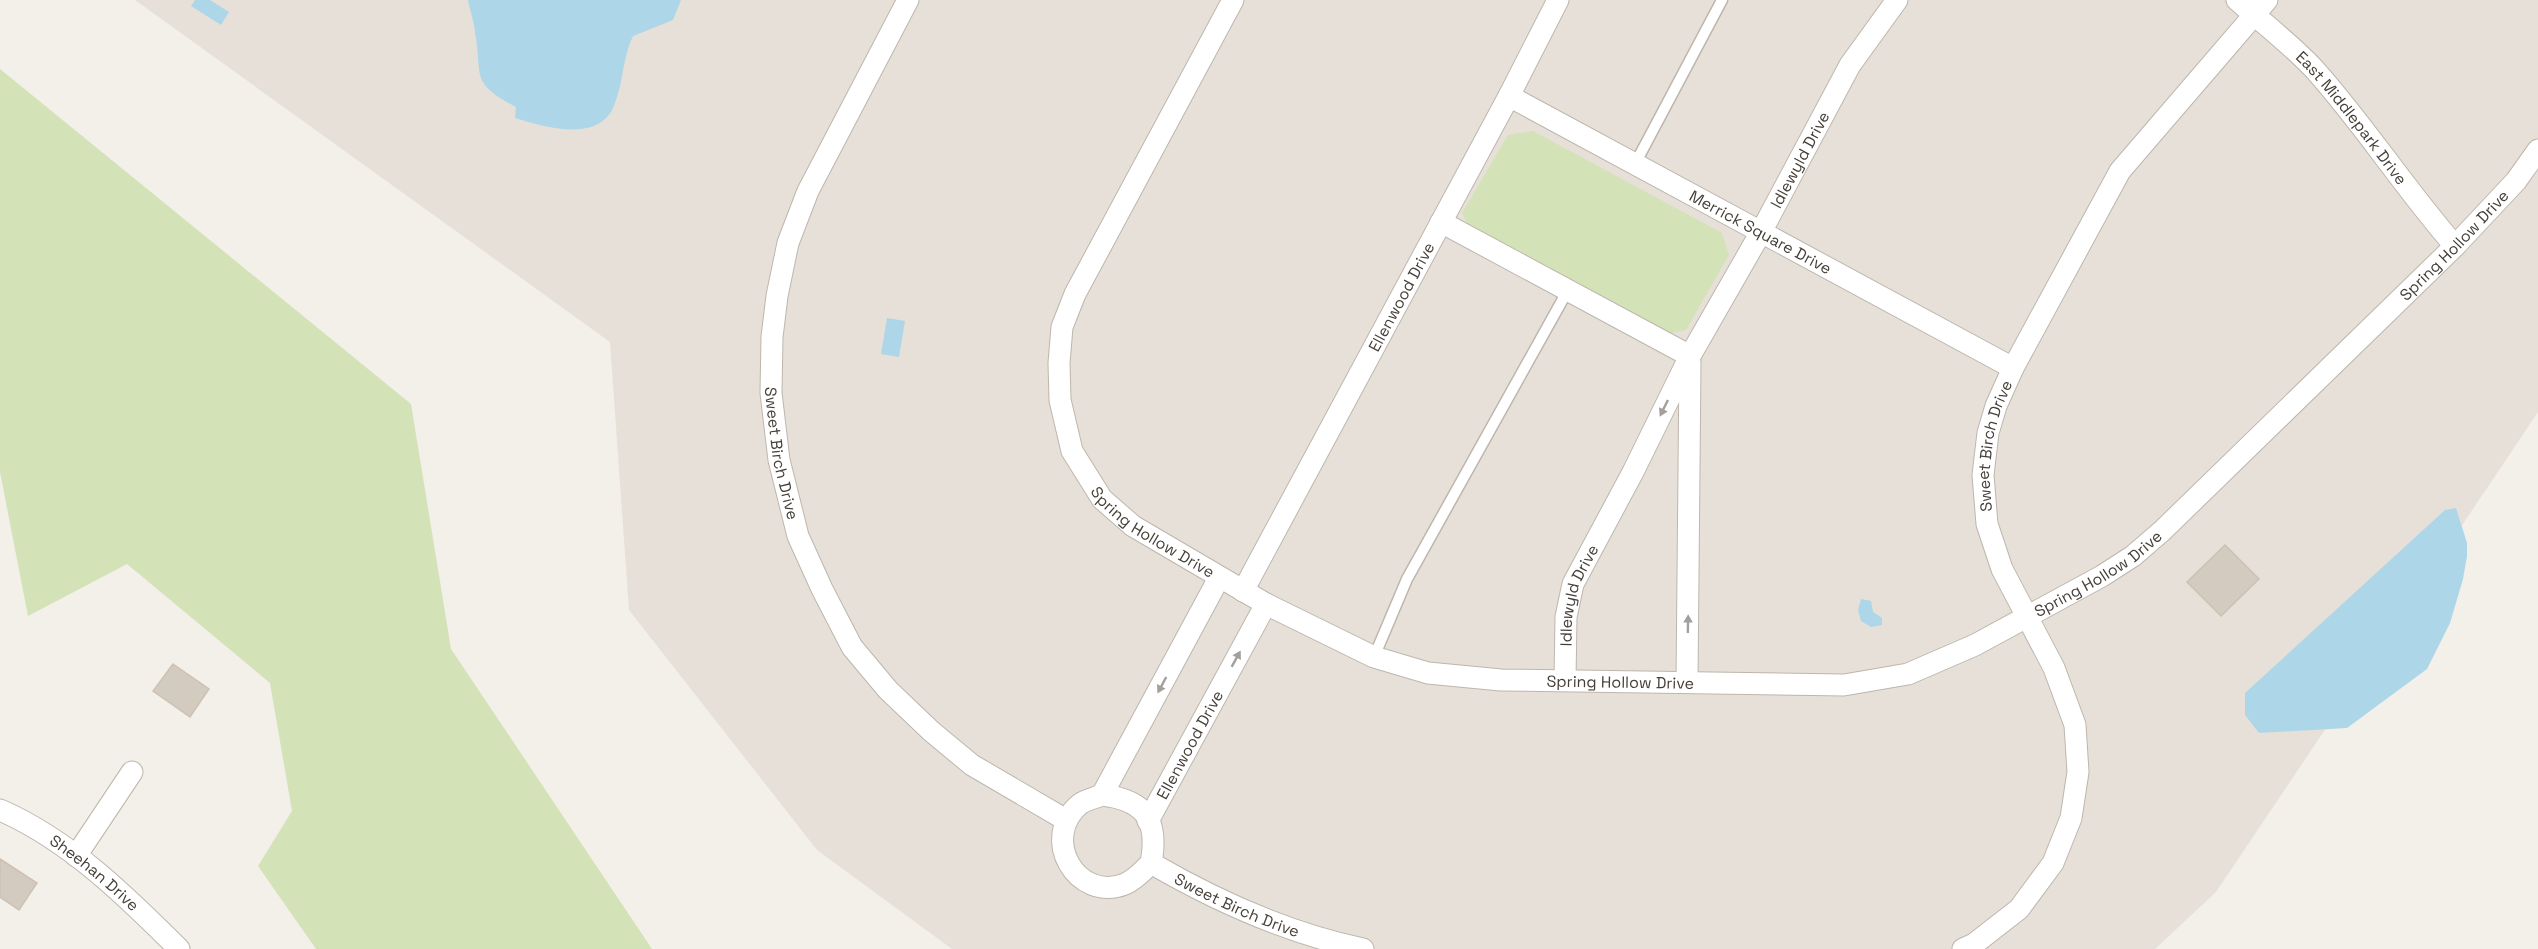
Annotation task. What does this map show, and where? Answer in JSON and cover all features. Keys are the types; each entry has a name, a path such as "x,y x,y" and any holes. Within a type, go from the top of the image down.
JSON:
{"street":[{"name":"Sweet Birch Drive","path":"908,0 808,191 788,243 777,296 772,337 771,393 779,460 798,536 852,647 888,690 972,765 1066,820"},
{"name":"Spring Hollow Drive","path":"1233,0 1075,294 1062,327 1059,363 1060,400 1072,451 1102,499 1133,526 1266,604 1374,657 1428,673 1501,680 1844,685 1908,674 1975,645 2133,556 2170,523 2455,246 2516,181 2538,150"},
{"name":"Ellenwood Drive","path":"1243,591 1509,96 1558,0"},
{"name":"Idlewyld Drive","path":"1565,680 1566,617 1573,584 1633,472 1690,356 1761,232 1850,65 1897,0"},
{"name":"East Middlepark Drive","path":"2237,0 2261,8 2365,130 2423,209 2455,246"},
{"name":"Sweet Birch Drive","path":"1963,949 1974,944 2019,909 2053,863 2071,818 2078,772 2075,725 2054,668 2002,569 1987,524 1983,475 1988,433 1996,406 2013,368 2120,171 2261,8"},
{"name":"Merrick Square Drive","path":"1509,96 2013,368"},
{"path":"1441,222 1690,356"},
{"name":"Idlewyld Drive","path":"1688,682 1690,356"},
{"path":"1101,795 1219,578"},
{"name":"Ellenwood Drive","path":"1148,821 1266,604"},
{"path":"76,856 132,772"},
{"path":"1101,795 1124,797 1142,810 1153,829 1151,863 1125,884 1103,887 1082,879 1067,863 1061,842 1066,820 1081,803 1101,795"},
{"name":"Sheehan Drive","path":"0,810 23,820 76,856 132,903 179,949"},
{"name":"Sweet Birch Drive","path":"1151,863 1229,906 1325,941 1363,949"}],"lane":[{"path":"1635,164 1722,0"},
{"path":"1374,657 1407,579 1568,290"}],"shaded area":[{"path":"135,0 2538,0 2538,412 2216,892 2155,949 952,949 817,850 629,610 610,342"}],"green space":[{"path":"0,69 411,404 451,649 652,949 316,949 258,866 292,811 270,683 127,564 28,616 0,472"},
{"path":"1533,131 1722,233 1729,255 1686,330 1666,334 1472,234 1462,213 1508,135"}],"water":[{"path":"195,0 210,0 229,12 221,25 191,6"},
{"path":"468,0 681,0 673,20 633,36 611,112 592,127 566,129 538,125 515,118 516,107 484,84 479,69"},
{"path":"887,318 905,321 899,357 881,354"},
{"path":"2456,508 2467,543 2463,579 2450,623 2427,669 2347,728 2259,733 2245,715 2245,693 2445,510"},
{"path":"1861,599 1871,601 1873,612 1882,618 1882,625 1871,627 1861,621 1858,610"}],"building":[{"path":"2225,545 2259,579 2221,616 2187,582"},
{"path":"173,664 209,689 190,717 153,691"},
{"path":"0,859 37,883 19,910 0,897"}]}
